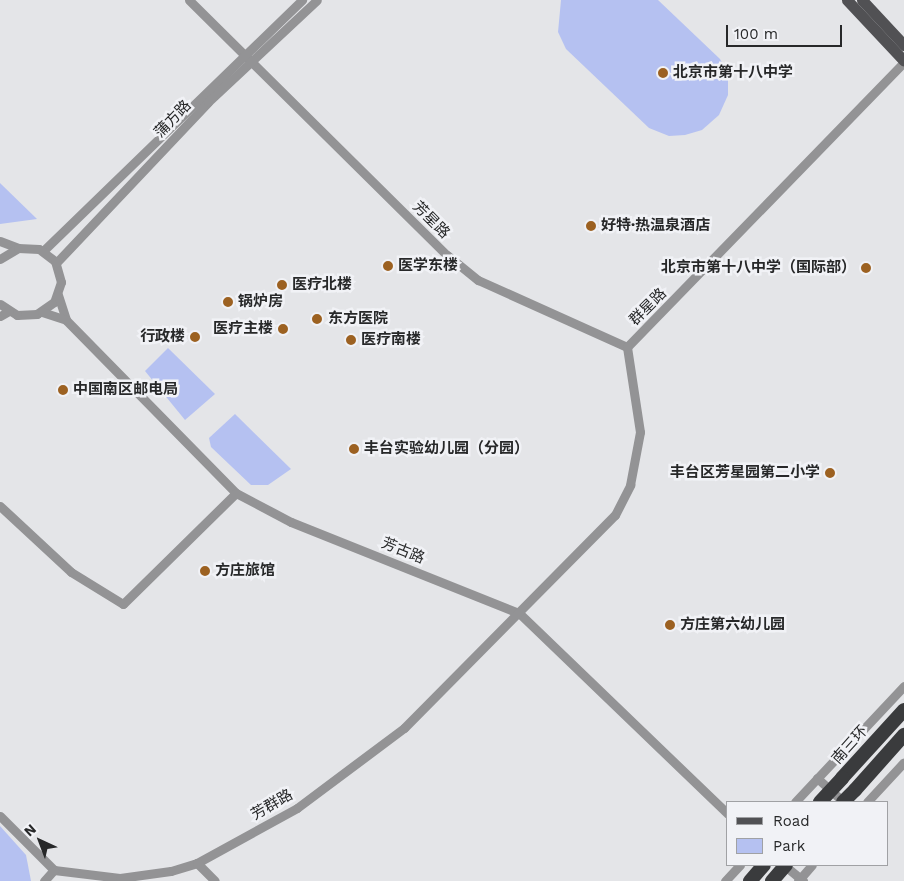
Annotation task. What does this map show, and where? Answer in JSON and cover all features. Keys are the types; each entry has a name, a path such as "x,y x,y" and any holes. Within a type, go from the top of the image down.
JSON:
{"highway":[{"name":"南三环","path":"821,801 904,710"},
{"path":"845,801 904,735"},
{"path":"750,881 763,866"},
{"path":"772,881 784,866"}],"main road":[{"path":"847,0 904,62"},
{"path":"862,0 904,45"}],"street":[{"name":"芳星路","path":"188,0 447,255 478,280 627,347"},
{"name":"蒲方路","path":"56,263 302,0"},
{"name":"蒲方路","path":"43,251 247,57 316,0"},
{"name":"群星路","path":"519,613 615,515 630,485 640,432 627,347 904,62"},
{"path":"0,241 18,248 43,251 56,263 61,276 58,295 66,320"},
{"path":"0,259 18,248"},
{"path":"42,312 58,295"},
{"path":"0,304 9,311 26,316 42,312 66,320"},
{"path":"0,316 9,311"},
{"name":"芳古路","path":"66,320 236,492 291,522 519,613 726,812"},
{"path":"0,506 71,572 123,604 236,492"},
{"name":"芳群路","path":"54,870 120,878 197,863 297,808 404,728 519,613"},
{"path":"796,801 904,686"},
{"path":"868,801 904,762"},
{"path":"817,778 843,801"},
{"path":"0,816 54,870 44,881"},
{"path":"197,863 215,881"},
{"path":"725,881 739,866"},
{"path":"754,866 772,881"},
{"path":"786,866 800,880 811,866"}],"green space":[{"path":"561,0 658,0 720,59 728,75 728,95 719,115 702,130 685,135 669,136 649,128 566,49 558,32"},
{"path":"0,183 37,219 0,224"},
{"path":"168,348 215,394 185,420 145,371"},
{"path":"235,414 291,469 268,485 251,485 211,447 209,438"},
{"path":"0,826 26,855 31,881 0,881"}],"place":[{"name":"北京市第十八中学","path":"663,73"},
{"name":"好特·热温泉酒店","path":"591,226"},
{"name":"医学东楼","path":"388,266"},
{"name":"北京市第十八中学（国际部）","path":"866,268"},
{"name":"医疗北楼","path":"282,285"},
{"name":"锅炉房","path":"228,302"},
{"name":"东方医院","path":"317,319"},
{"name":"医疗主楼","path":"283,329"},
{"name":"行政楼","path":"195,337"},
{"name":"医疗南楼","path":"351,340"},
{"name":"中国南区邮电局","path":"63,390"},
{"name":"丰台实验幼儿园（分园）","path":"354,449"},
{"name":"丰台区芳星园第二小学","path":"830,473"},
{"name":"方庄旅馆","path":"205,571"},
{"name":"方庄第六幼儿园","path":"670,625"}]}
